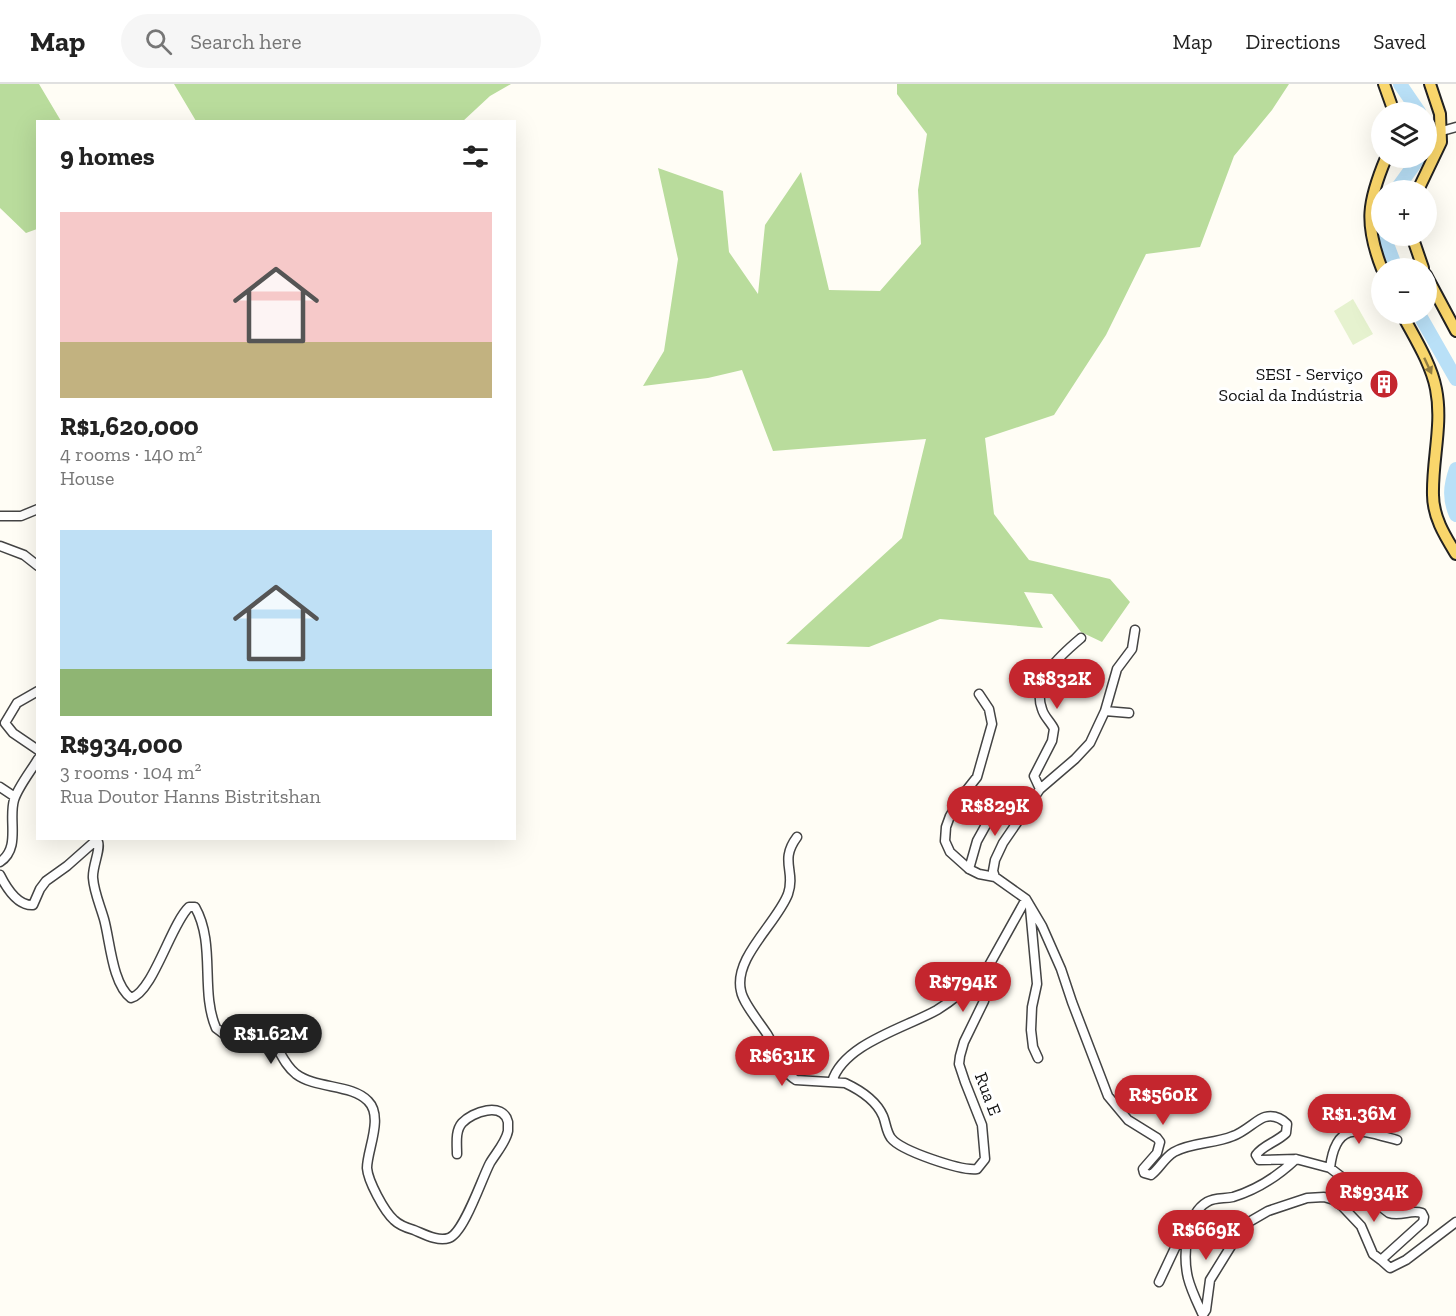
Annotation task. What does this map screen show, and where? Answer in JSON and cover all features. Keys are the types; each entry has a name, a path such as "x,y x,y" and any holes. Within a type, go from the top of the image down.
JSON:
{"main road":[{"path":"1384,84 1390,102"},
{"path":"1423,180 1438,149 1442,131 1436,98 1430,84"},
{"path":"1379,258 1370,230 1370,213 1376,183 1382,168"},
{"path":"1437,295 1456,331"},
{"path":"1407,324 1432,373 1436,388 1438,424 1433,496 1438,521 1456,554"}],"street":[{"path":"1442,131 1456,127"},
{"path":"0,516 21,516 36,510"},
{"path":"0,546 24,555 36,564"},
{"path":"995,877 993,865 999,850 1040,789 1085,749 1105,711 1117,669 1132,649 1135,630"},
{"path":"1040,789 1034,776 1052,741 1054,729 1041,706 1044,681 1059,658 1081,638"},
{"path":"36,692 17,703 5,723 13,733 36,749"},
{"path":"979,694 989,709 992,724 977,777 950,816 945,841 950,852 969,869 979,874 995,877 1028,902 1061,969 1108,1096 1128,1120 1157,1138 1160,1143 1157,1154 1143,1169 1144,1173 1151,1175 1167,1157 1180,1149 1226,1139 1245,1131 1260,1119 1267,1117 1282,1119 1287,1124 1283,1137 1260,1150 1256,1155 1257,1158 1262,1161 1296,1159 1330,1168 1394,1215 1416,1211 1424,1217 1419,1226 1382,1260"},
{"path":"1105,711 1129,713"},
{"path":"0,862 8,855 11,847 12,811 15,797 36,762"},
{"path":"0,788 15,797"},
{"path":"969,869 977,842 1002,796"},
{"path":"797,837 788,852 790,880 788,893 775,918 748,954 742,974 741,992 790,1077 802,1081 832,1082 834,1073 855,1053 879,1038 939,1009 987,969"},
{"path":"0,875 13,895 26,905 33,906 46,881 95,841 98,842 100,846 93,869 94,887 118,976 124,990 131,998 136,996 159,963 186,910 192,906 196,908 202,924 207,955 210,1003 216,1028 228,1037 267,1033 287,1065 296,1074 308,1080 358,1095 369,1102 374,1124 367,1171 381,1202 398,1223 434,1238 447,1239 455,1235 506,1137 508,1124 506,1118 500,1112 489,1110 466,1120 460,1126 458,1133 457,1154"},
{"path":"1028,902 1037,984 1032,1007 1031,1030 1038,1058"},
{"name":"Rua E","path":"832,1082 845,1083 869,1097 878,1107 891,1137 900,1146 952,1166 967,1169 980,1167 985,1159 982,1125 959,1064 964,1042 984,1001 987,990 987,969 1028,902"},
{"path":"1352,1131 1358,1114"},
{"path":"1330,1168 1336,1141 1352,1131 1397,1140"},
{"path":"1296,1159 1277,1174 1244,1192 1230,1198 1219,1198 1207,1202 1199,1209 1187,1237 1187,1271 1203,1314 1206,1310 1209,1286 1214,1272 1249,1222 1268,1211 1307,1198 1324,1197 1334,1200 1361,1226 1375,1256 1390,1268 1395,1267 1456,1222"},
{"path":"1159,1282 1182,1233 1191,1224"}],"green space":[{"path":"0,84 39,84 60,120 36,120 36,229 26,233 0,208"},
{"path":"174,84 511,84 490,96 464,120 195,120"},
{"path":"897,84 1289,84 1272,110 1234,156 1200,247 1146,254 1106,335 1054,415 985,438 994,514 1029,560 1110,579 1130,602 1102,642 1081,632 1052,594 1024,592 1043,628 940,619 869,647 786,644 902,538 926,439 773,451 742,370 708,378 643,386 664,351 678,259 658,168 723,191 729,252 758,294 765,225 801,172 829,290 880,291 921,244 918,190 927,134 897,94"},
{"path":"1353,299 1373,334 1353,345 1334,311"}],"waterway":[{"path":"1400,84 1412,102"},
{"path":"1403,180 1412,168"},
{"path":"1388,246 1392,258"},
{"path":"1425,324 1456,379"},
{"path":"1456,469 1451,492 1456,515"}],"place":[{"name":"SESI - Serviço Social da Indústria","path":"1384,384"}]}
